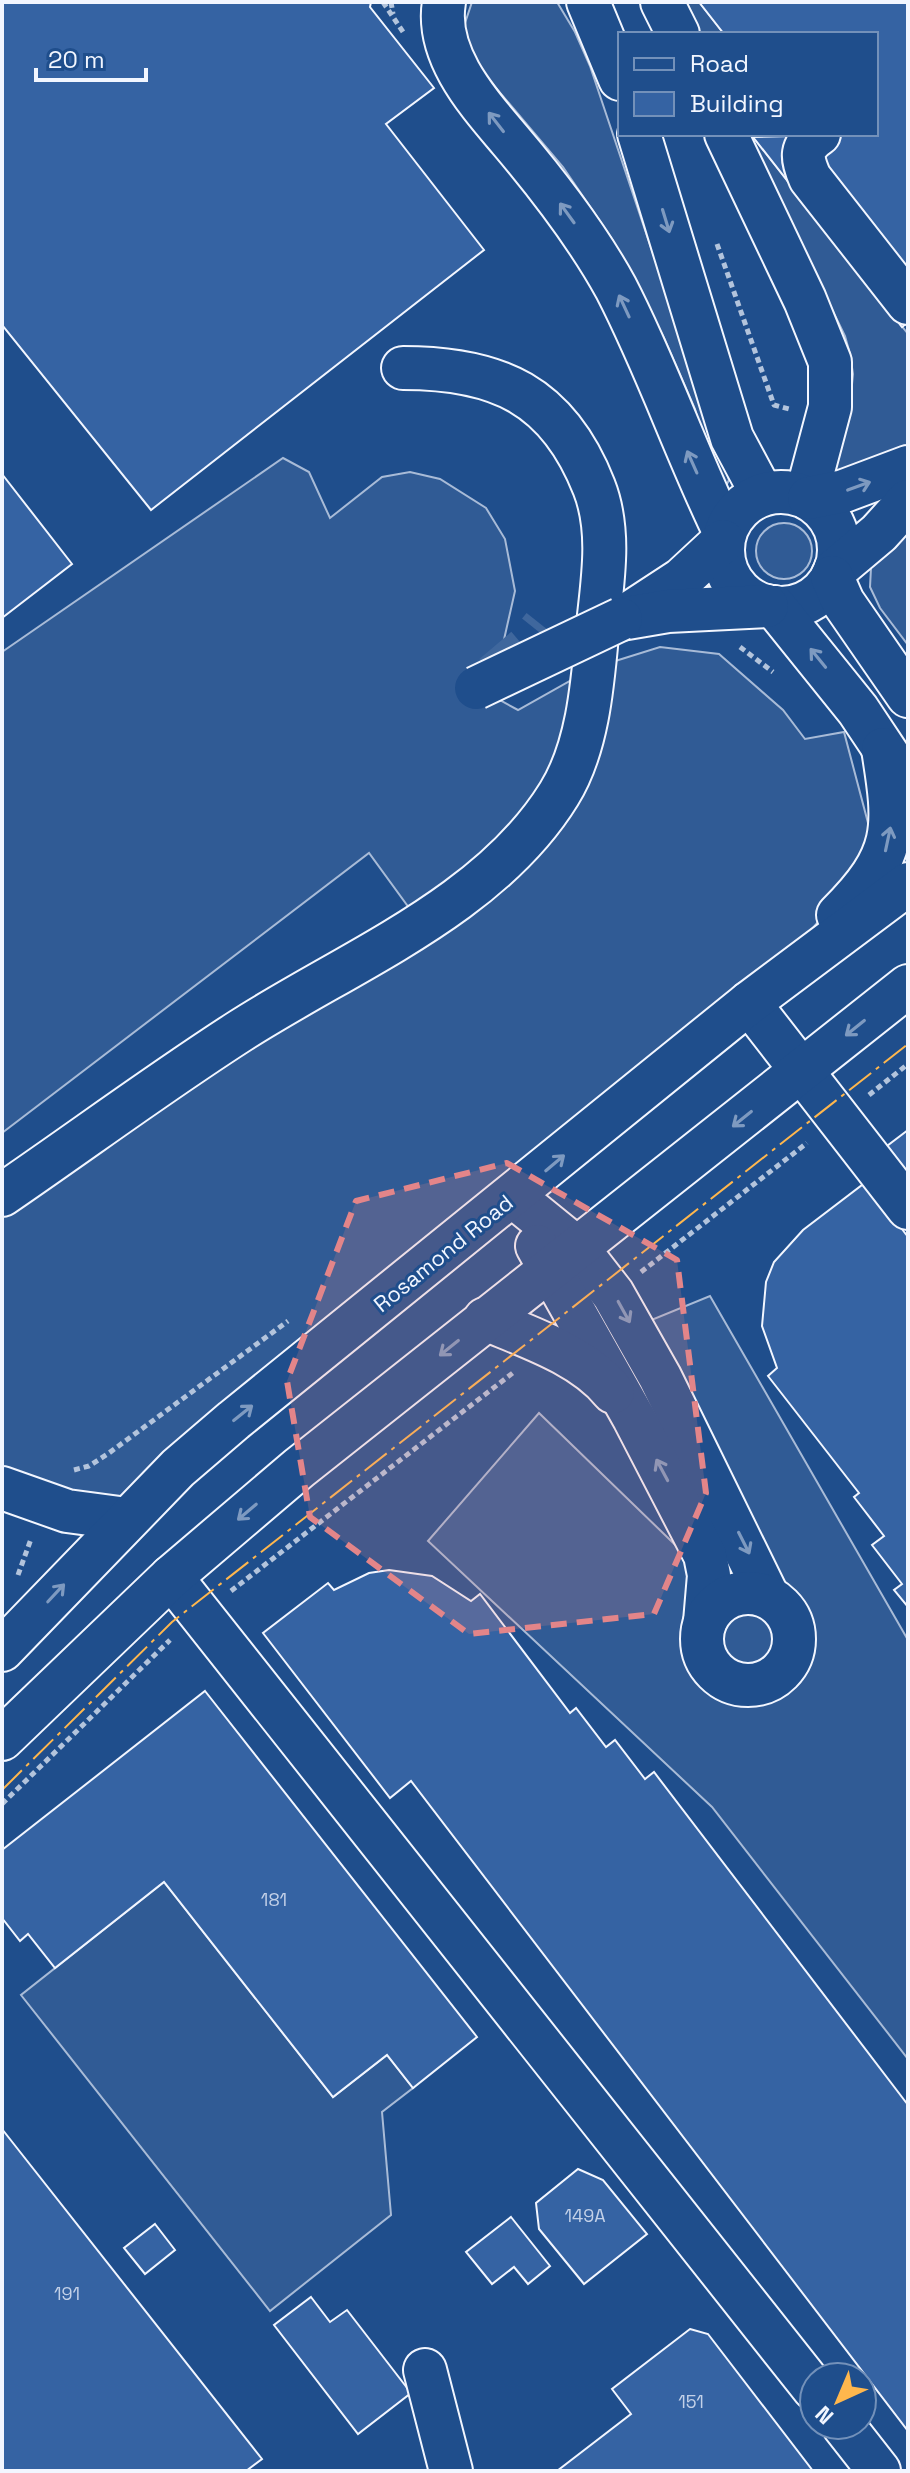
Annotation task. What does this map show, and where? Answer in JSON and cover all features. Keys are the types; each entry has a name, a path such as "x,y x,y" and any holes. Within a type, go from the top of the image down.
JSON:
{"street":[{"path":"444,2 443,35 450,54 478,99 595,252 631,321 724,537 725,566 732,582 751,599 771,607 819,659 908,784"},
{"path":"588,2 618,74"},
{"path":"662,2 677,32"},
{"path":"640,136 732,438 787,496 829,517 835,529 839,556 834,573 843,602 894,668 908,696"},
{"path":"727,136 827,351 833,388 826,420 787,496"},
{"path":"815,137 802,154 810,178 908,303"},
{"path":"2,1195 238,1032 477,887 517,852 562,791 578,750 596,648 604,569 600,501 585,463 567,431 514,387 444,368 403,368"},
{"path":"476,688 681,594 724,537 739,509 787,496 844,491 908,467"},
{"path":"681,594 771,607 805,603 823,590 834,573 879,533 908,501"},
{"path":"883,749 892,810 888,843 880,865 860,892 749,1003 908,1208"},
{"name":"Rosamond Road","path":"6,1640 178,1468 234,1420 514,1197 749,1003 908,884"},
{"path":"2,1739 171,1577 485,1319 908,986"},
{"path":"514,1197 563,1260 613,1294 667,1390 768,1597"},
{"path":"563,1260 572,1305 705,1555 709,1575 702,1644 714,1670 740,1685 770,1680 792,1657 795,1642 786,1612 768,1597 756,1593 731,1596 720,1602 705,1622"},
{"path":"485,1319 547,1346 604,1381 634,1418"},
{"path":"2,1488 67,1511 127,1519"},
{"path":"171,1577 798,2369"},
{"path":"6,1640 53,1689"},
{"path":"425,2370 451,2471"},
{"path":"856,2441 879,2471"}],"path":[{"path":"383,2 409,42"},
{"path":"391,2 394,18"},
{"path":"732,642 778,676"},
{"path":"613,1294 908,1064"},
{"path":"63,1473 89,1466 109,1453 298,1314"},
{"path":"2,1804 130,1677 199,1614 547,1346"}],"highlighted area":[{"path":"507,1163 677,1260 706,1493 654,1614 469,1634 310,1517 287,1381 356,1201"}],"shaded area":[{"path":"472,2 557,2 575,32 590,66 729,480 722,494 717,491 695,409 664,338 612,239 563,167 468,55 463,29"},
{"path":"683,2 699,2 722,32 698,32"},
{"path":"748,136 754,136 908,334 908,452 837,472 832,465 849,415 853,374 845,336"},
{"path":"283,458 309,472 330,518 382,477 410,472 440,479 486,508 505,539 515,591 503,644 476,687 518,710 593,668 660,647 719,654 783,710 805,739 844,732 872,838 852,882 749,1003 127,1519 2,1488 2,1190 420,923 369,853 2,1133 2,652"},
{"path":"784,523 804,531 812,551 804,571 784,579 764,571 756,551 764,531"},
{"path":"902,528 908,536 908,645 880,608 870,587 871,568 879,546"},
{"path":"710,1296 908,1640 908,2059 712,1807 428,1541 539,1413 696,1565 780,1583 644,1323"},
{"path":"164,1882 333,2097 387,2055 413,2088 382,2112 391,2215 270,2311 21,1995"}],"building":[{"path":"2,2 371,2 370,7 434,88 386,124 484,250 151,510 2,325"},
{"path":"699,2 908,2 908,322 902,327 753,137 878,136 878,32 722,32"},
{"path":"2,474 72,564 2,618"},
{"path":"908,1130 908,1173 887,1146"},
{"path":"866,1182 908,1237 908,1607 894,1590 902,1584 872,1545 884,1536 854,1497 859,1493 768,1376 777,1368 762,1326 766,1282 774,1262 803,1230"},
{"path":"389,1570 432,1576 471,1601 480,1594 570,1713 576,1708 606,1747 615,1740 645,1779 654,1772 908,2105 908,2431 878,2392 878,2361 854,2361 411,1781 390,1798 263,1633 328,1583 334,1590 369,1573"},
{"path":"205,1691 477,2037 413,2088 387,2055 333,2097 164,1882 55,1968 28,1934 20,1941 2,1918 2,1850"},
{"path":"2,2129 262,2459 246,2471 2,2471"},
{"path":"578,2169 603,2180 647,2234 584,2284 539,2229 536,2203"},
{"path":"511,2217 550,2266 528,2284 514,2267 492,2284 466,2252"},
{"path":"155,2224 175,2250 145,2274 124,2248"},
{"path":"311,2297 330,2322 347,2310 411,2393 358,2434 274,2325"},
{"path":"690,2329 708,2334 813,2471 557,2471 631,2414 612,2389"}],"tunnel":[{"path":"493,675 527,646 543,626"}],"power":[{"path":"2,1790 172,1622 908,1044"}]}
